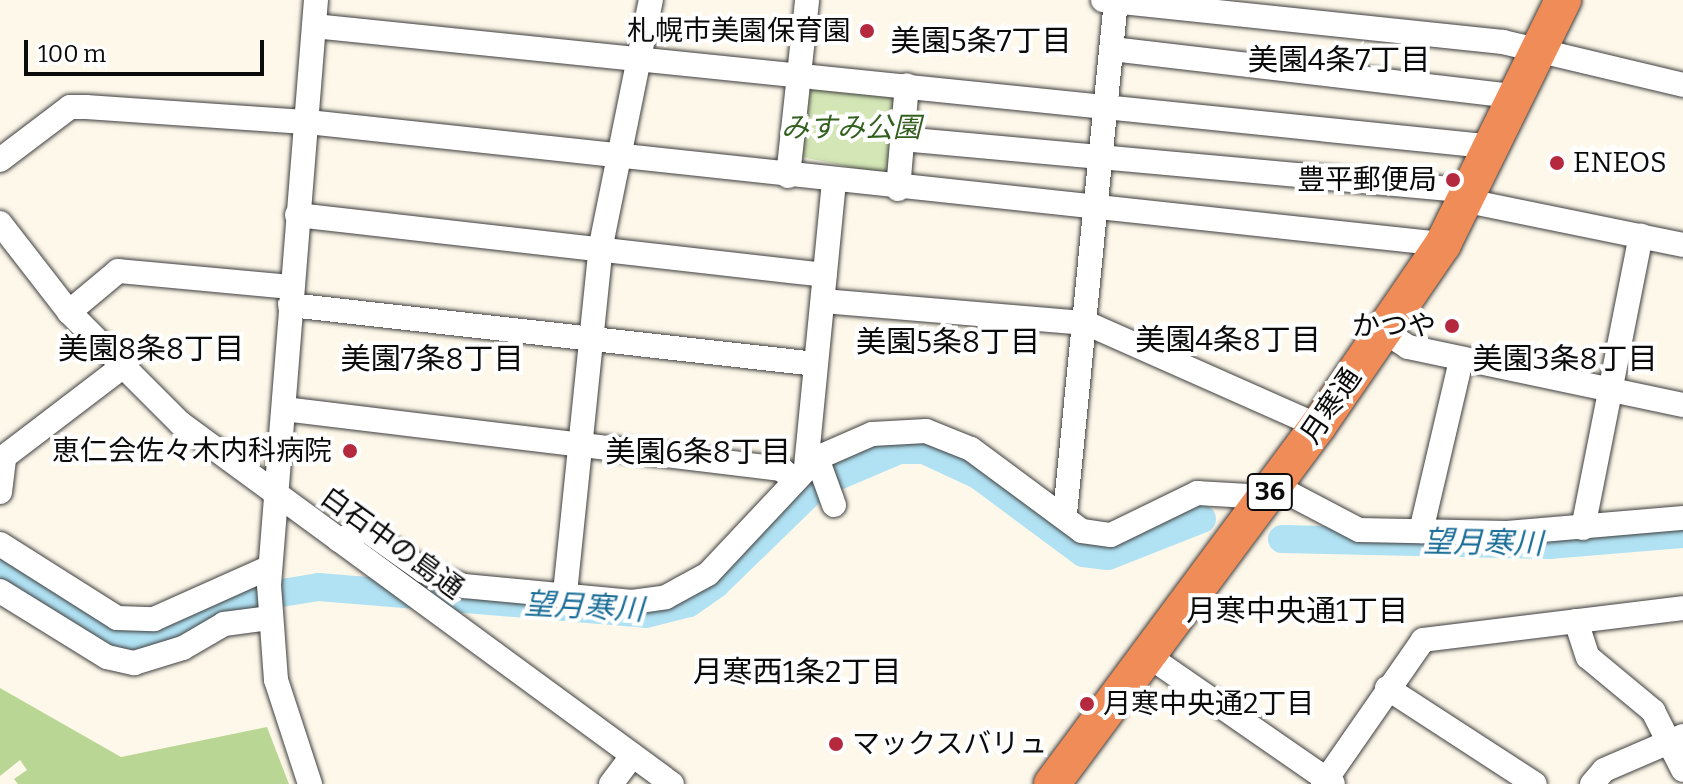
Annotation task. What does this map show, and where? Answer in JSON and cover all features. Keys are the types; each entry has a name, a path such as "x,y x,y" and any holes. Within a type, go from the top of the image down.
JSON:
{"highway":[{"name":"月寒通","path":"1055,783 1318,426 1443,244 1470,196 1563,0"}],"street":[{"path":"310,784 276,680 269,595 316,0"},
{"path":"565,593 601,245 615,154 651,0"},
{"path":"788,176 807,0"},
{"path":"1065,514 1099,206 1104,108 1112,49 1112,0 1539,51 1683,85"},
{"path":"314,26 1494,147"},
{"path":"1112,49 1518,97"},
{"path":"898,189 907,85"},
{"path":"0,160 70,107 308,122 615,154 898,189 1099,206 1443,244"},
{"path":"902,139 1102,152 1470,196 1683,245"},
{"path":"834,182 816,364 810,469 834,505"},
{"path":"297,215 601,245 825,275"},
{"name":"白石中の島通","path":"0,223 69,312 121,368 276,494 672,784"},
{"path":"1583,528 1641,236"},
{"path":"69,312 118,271 590,340 816,364"},
{"path":"823,301 1086,323 1318,426"},
{"path":"1382,330 1408,347 1683,405"},
{"path":"1421,531 1461,360"},
{"path":"0,492 2,454 121,368"},
{"path":"284,409 781,469 810,469"},
{"path":"339,540 365,529 424,571 464,586 565,593 632,602 666,597 708,574 810,469 872,434 926,431 971,449 1065,514 1082,531 1111,535 1197,493 1270,492 1359,530 1583,528 1683,518"},
{"path":"0,544 117,618 154,619 269,595"},
{"path":"0,591 107,657 134,663 183,648 269,595"},
{"path":"1147,655 1327,782 1387,688 1423,640 1683,608"},
{"path":"1576,621 1588,657 1653,711 1677,739 1683,770"},
{"path":"1387,688 1535,784"},
{"path":"1592,784 1604,770 1677,739"},
{"path":"611,784 633,755"}],"green space":[{"name":"みすみ公園","path":"811,86 894,91 899,101 888,175 802,157"},
{"path":"0,688 121,757 267,727 289,784 18,784 14,779 27,770 20,760 0,776"}],"waterway":[{"name":"望月寒川","path":"0,567 114,637 162,637 237,600 319,587 646,614 689,603 716,584 819,484 899,450 924,450 978,475 1083,553 1108,556 1202,519"},
{"name":"望月寒川","path":"1282,539 1549,545 1683,534"}],"place":[{"name":"札幌市美園保育園","path":"867,31"},
{"name":"ENEOS","path":"1557,163"},
{"name":"豊平郵便局","path":"1453,180"},
{"name":"かつや","path":"1452,326"},
{"name":"恵仁会佐々木内科病院","path":"350,451"},
{"name":"月寒中央通2丁目","path":"1087,704"},
{"name":"マックスバリュ","path":"836,744"}],"district":[{"name":"美園5条7丁目","path":"981,41"},
{"name":"美園4条7丁目","path":"1339,60"},
{"name":"美園4条8丁目","path":"1228,340"},
{"name":"美園5条8丁目","path":"948,342"},
{"name":"美園8条8丁目","path":"151,349"},
{"name":"美園7条8丁目","path":"432,359"},
{"name":"美園3条8丁目","path":"1565,359"},
{"name":"美園6条8丁目","path":"698,452"},
{"name":"月寒中央通1丁目","path":"1297,611"},
{"name":"月寒西1条2丁目","path":"797,672"}]}
